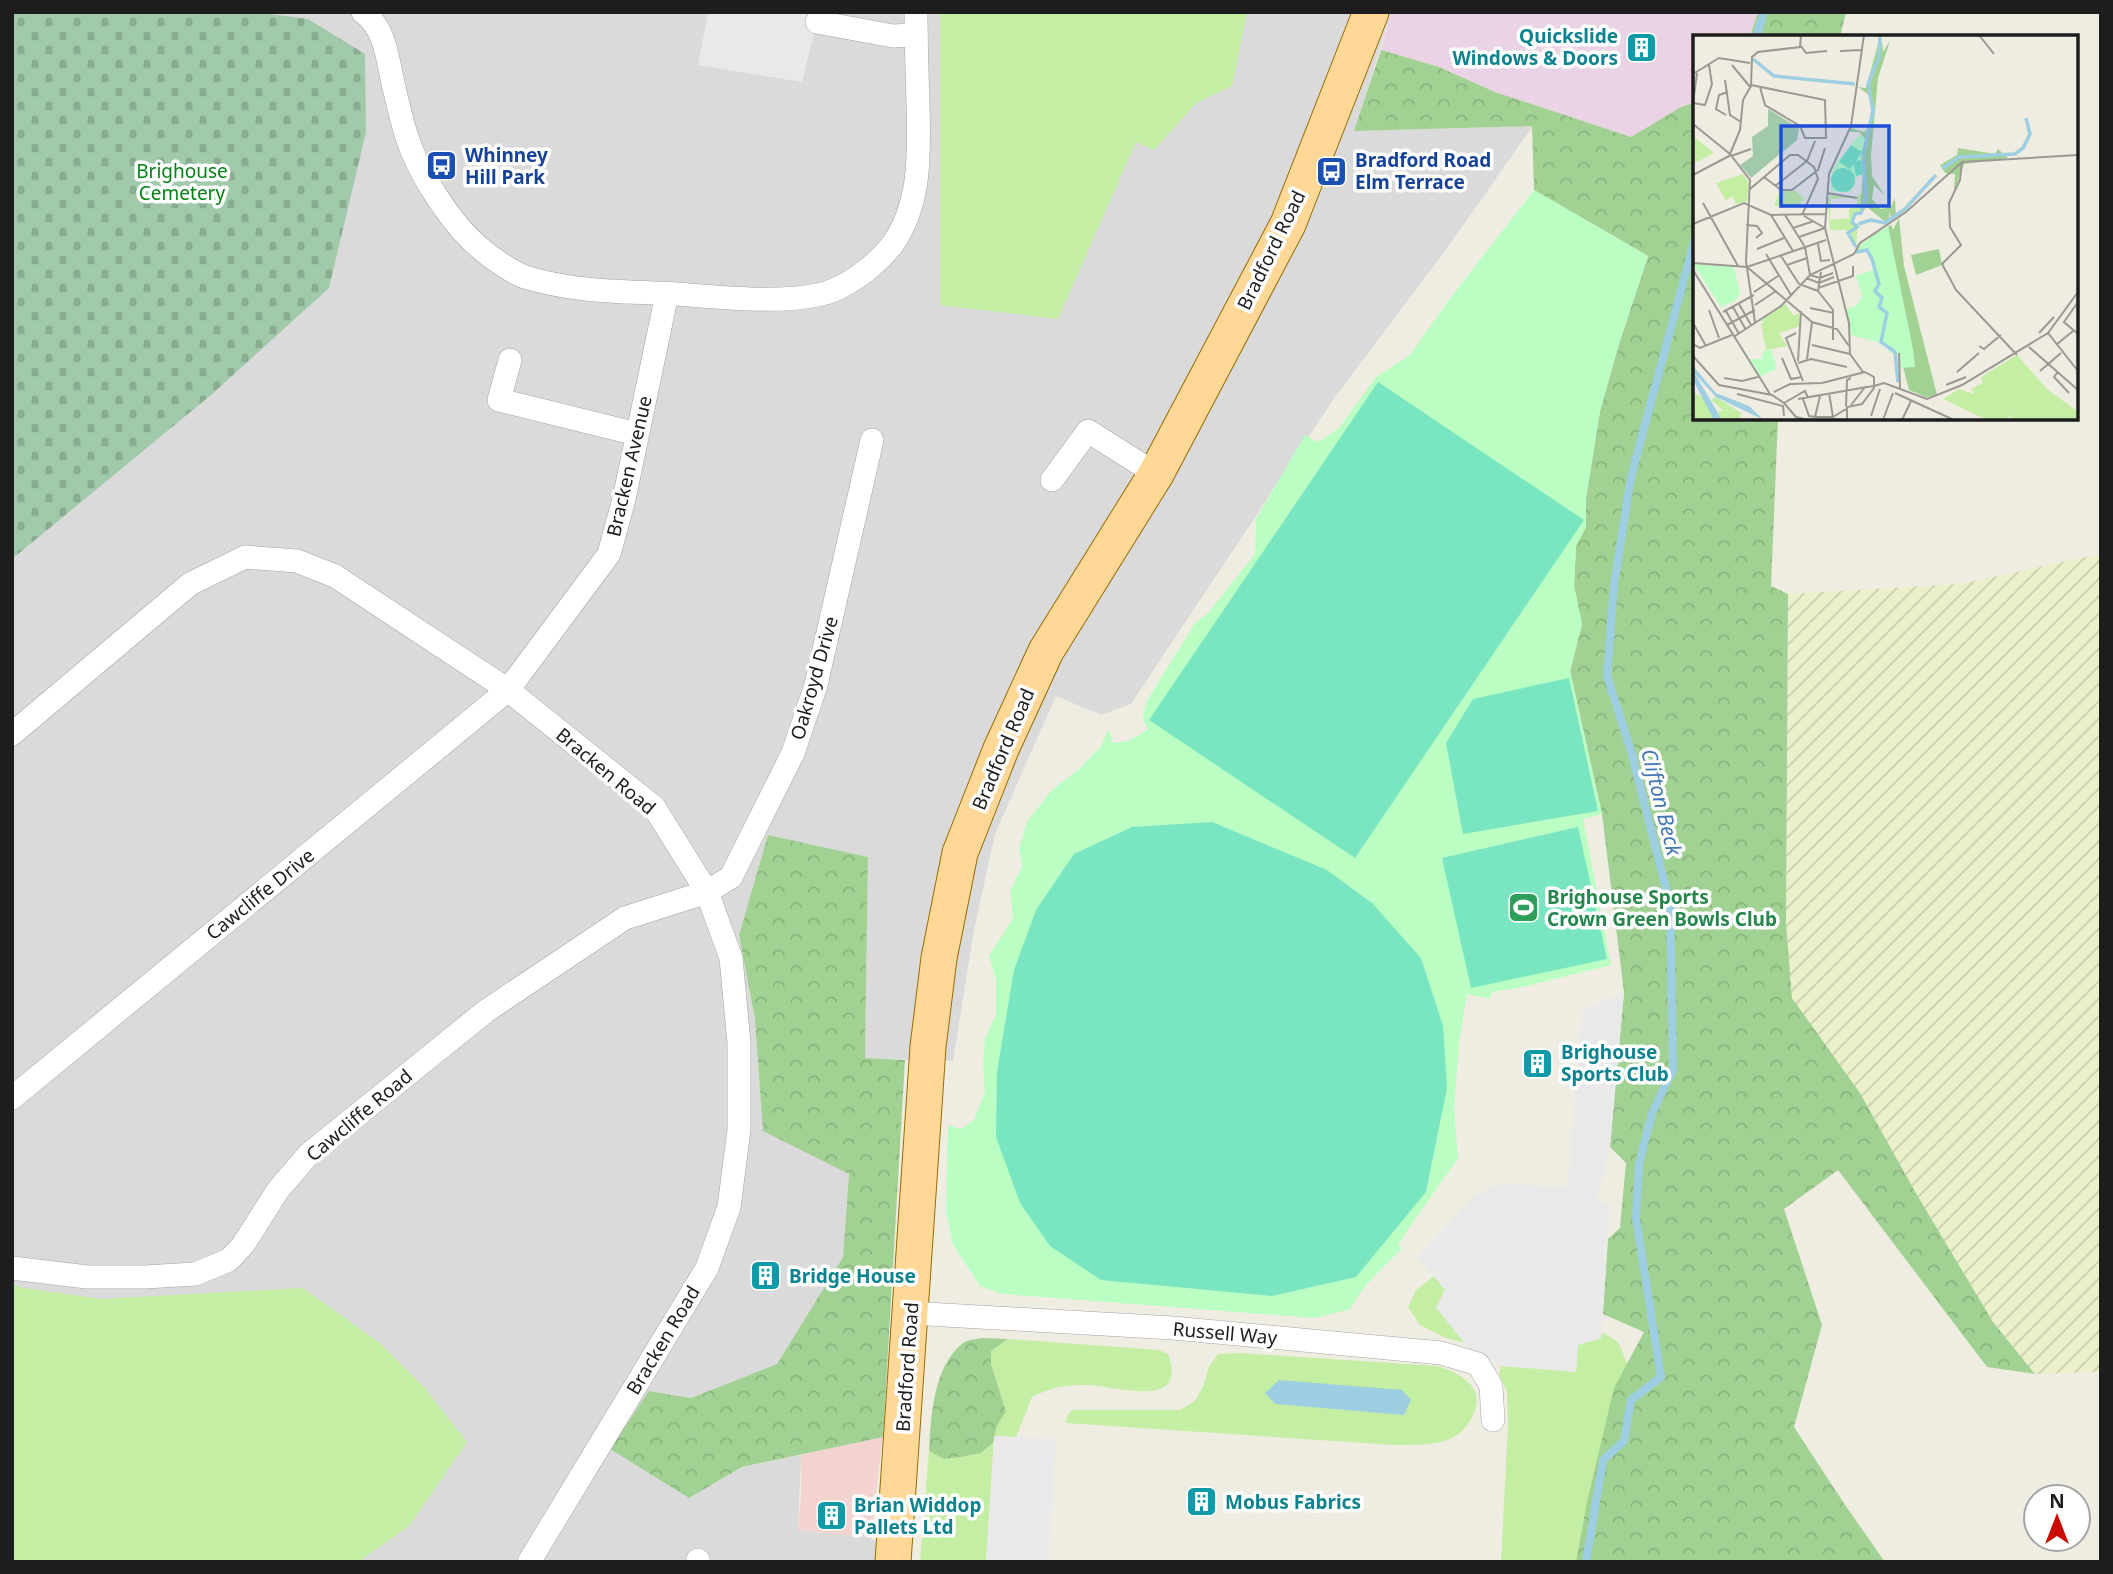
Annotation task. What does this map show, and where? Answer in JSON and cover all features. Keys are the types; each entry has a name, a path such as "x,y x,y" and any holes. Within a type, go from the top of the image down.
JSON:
{"main road":[{"name":"Bradford Road","path":"893,1562 928,1047 939,958 960,853 1001,748 1046,651 1156,474 1288,225 1371,12"}],"street":[{"path":"371,14 386,45 392,81 407,136 424,177 447,211 480,248 521,276 565,287 743,299 800,298 833,290 864,273 892,245 908,215 917,178 916,12"},
{"path":"817,22 893,36 916,35"},
{"name":"Bracken Avenue","path":"508,690 609,554 624,499 667,294"},
{"path":"510,360 499,400 637,434"},
{"path":"1052,480 1088,431 1156,474"},
{"name":"Oakroyd Drive","path":"707,892 731,877 793,753 816,685 872,440"},
{"name":"Bracken Road","path":"12,734 190,584 245,557 297,561 335,576 508,690 654,807 707,892 731,958 739,1043 739,1130 729,1207 707,1268 529,1562"},
{"name":"Cawcliffe Drive","path":"12,1098 508,690"},
{"name":"Cawcliffe Road","path":"12,1268 87,1277 145,1277 195,1274 229,1260 243,1245 278,1190 309,1154 486,1011 625,918 707,892"},
{"name":"Russell Way","path":"911,1313 1173,1328 1441,1353 1478,1364 1491,1386 1493,1420"}],"shaded area":[{"path":"12,12 1391,12 1355,131 1533,126 1442,255 1335,397 1131,704 1101,715 1056,696 995,834 974,930 953,1061 865,1058 868,857 768,836 739,935 755,1019 849,1174 843,1257 777,1364 691,1398 649,1391 689,1498 742,1467 801,1455 798,1530 871,1538 902,1562 12,1562"},
{"path":"708,12 819,12 802,82 698,65"},
{"path":"1391,12 1758,12 1751,35 1693,35 1693,103 1679,108 1631,137 1495,92 1439,67 1381,50"},
{"path":"1624,992 1610,1147 1596,1202 1610,1205 1601,1338 1578,1345 1576,1372 1501,1366 1470,1350 1436,1307 1445,1290 1417,1256 1476,1196 1500,1184 1568,1187 1582,1011"},
{"path":"883,1434 871,1538 798,1530 801,1455"},
{"path":"994,1436 1056,1439 1048,1562 986,1562"}],"green space":[{"name":"Brighouse Cemetery","path":"12,12 254,12 308,19 365,54 366,132 329,288 211,395 12,559"},
{"path":"940,12 1247,12 1232,86 1196,103 1154,150 1136,142 1058,319 940,305"},
{"path":"1758,12 1846,12 1840,35 1751,35"},
{"path":"1381,50 1439,67 1495,92 1631,137 1679,108 1693,103 1693,420 1778,420 1771,586 1788,594 1786,923 1792,998 1860,1093 1993,1322 2035,1374 1987,1367 1838,1170 1784,1209 1822,1325 1794,1427 1885,1562 1576,1562 1614,1388 1644,1332 1603,1314 1608,1239 1620,1228 1626,1163 1610,1147 1624,992 1602,814 1570,671 1582,624 1574,586 1576,546 1586,527 1586,498 1600,411 1648,256 1534,190 1532,126 1354,131"},
{"path":"1534,190 1648,256 1600,411 1586,498 1586,527 1576,546 1574,586 1582,624 1570,671 1602,814 1583,819 1611,965 1492,992 1490,999 1467,994 1459,1043 1454,1110 1458,1158 1398,1244 1402,1248 1365,1286 1350,1309 1315,1318 1002,1294 980,1286 953,1245 946,1213 948,1125 961,1129 974,1120 985,1092 985,1039 996,1014 996,980 989,956 1013,918 1010,891 1022,866 1019,849 1027,822 1051,791 1079,769 1101,746 1108,729 1113,743 1132,739 1147,729 1143,718 1146,702 1195,623 1208,613 1255,554 1256,519 1305,435 1318,442 1338,429 1376,377 1410,355"},
{"path":"1378,382 1584,520 1355,858 1149,720"},
{"path":"2101,554 2101,1372 2035,1374 1993,1322 1860,1093 1792,998 1786,923 1788,594 1959,584"},
{"path":"1569,678 1598,811 1463,834 1446,743 1473,699"},
{"path":"1212,822 1327,870 1372,903 1421,958 1443,1026 1447,1088 1426,1192 1356,1277 1272,1296 1101,1280 1050,1246 1020,1203 996,1137 997,1072 1014,970 1036,910 1074,854 1132,827"},
{"name":"Brighouse Sports Crown Green Bowls Club","path":"1578,827 1607,959 1471,988 1442,858"},
{"path":"768,835 868,857 865,1058 905,1060 883,1437 742,1467 689,1498 610,1449 649,1391 691,1398 777,1364 843,1257 849,1174 763,1131 755,1019 739,935"},
{"path":"1434,1276 1445,1290 1436,1308 1465,1343 1446,1338 1420,1325 1408,1307 1416,1290"},
{"path":"12,1284 23,1288 102,1299 303,1288 380,1343 423,1386 467,1442 409,1526 358,1562 12,1562"},
{"path":"1602,1332 1618,1342 1631,1372 1586,1562 1501,1562 1508,1424 1507,1391 1499,1374 1501,1366 1576,1371 1578,1345 1601,1338"},
{"path":"984,1338 1008,1339 991,1351 991,1364 1006,1411 996,1428 994,1442 981,1453 944,1459 929,1451 933,1408 940,1378 945,1365 963,1343"},
{"path":"1008,1339 1159,1350 1168,1354 1172,1372 1168,1383 1159,1389 1146,1391 1078,1385 1046,1391 1032,1397 1016,1437 994,1436 1006,1410 991,1364 991,1351"},
{"path":"1218,1354 1437,1366 1456,1373 1471,1385 1477,1400 1476,1408 1469,1423 1457,1435 1436,1443 1416,1445 1066,1423 1072,1410 1180,1410 1196,1400 1209,1367"},
{"path":"994,1442 986,1562 920,1562 929,1451 944,1459 961,1457 981,1453"}],"water":[{"path":"1279,1380 1402,1390 1411,1400 1404,1415 1275,1404 1265,1393"}],"waterway":[{"name":"Clifton Beck","path":"1757,35 1764,12"},
{"name":"Clifton Beck","path":"1586,1562 1603,1460 1624,1441 1631,1400 1661,1377 1636,1218 1639,1164 1652,1113 1673,1070 1670,904 1631,751 1607,676 1614,585 1631,477 1693,245"}],"place":[{"name":"Quickslide Windows & Doors","path":"1641,47"},
{"name":"Whinney Hill Park","path":"442,166"},
{"name":"Bradford Road Elm Terrace","path":"1332,171"},
{"name":"Brighouse Sports Crown Green Bowls Club","path":"1524,908"},
{"name":"Brighouse Sports Club","path":"1538,1063"},
{"name":"Bridge House","path":"766,1276"},
{"name":"Mobus Fabrics","path":"1202,1502"},
{"name":"Brian Widdop Pallets Ltd","path":"831,1516"}]}
